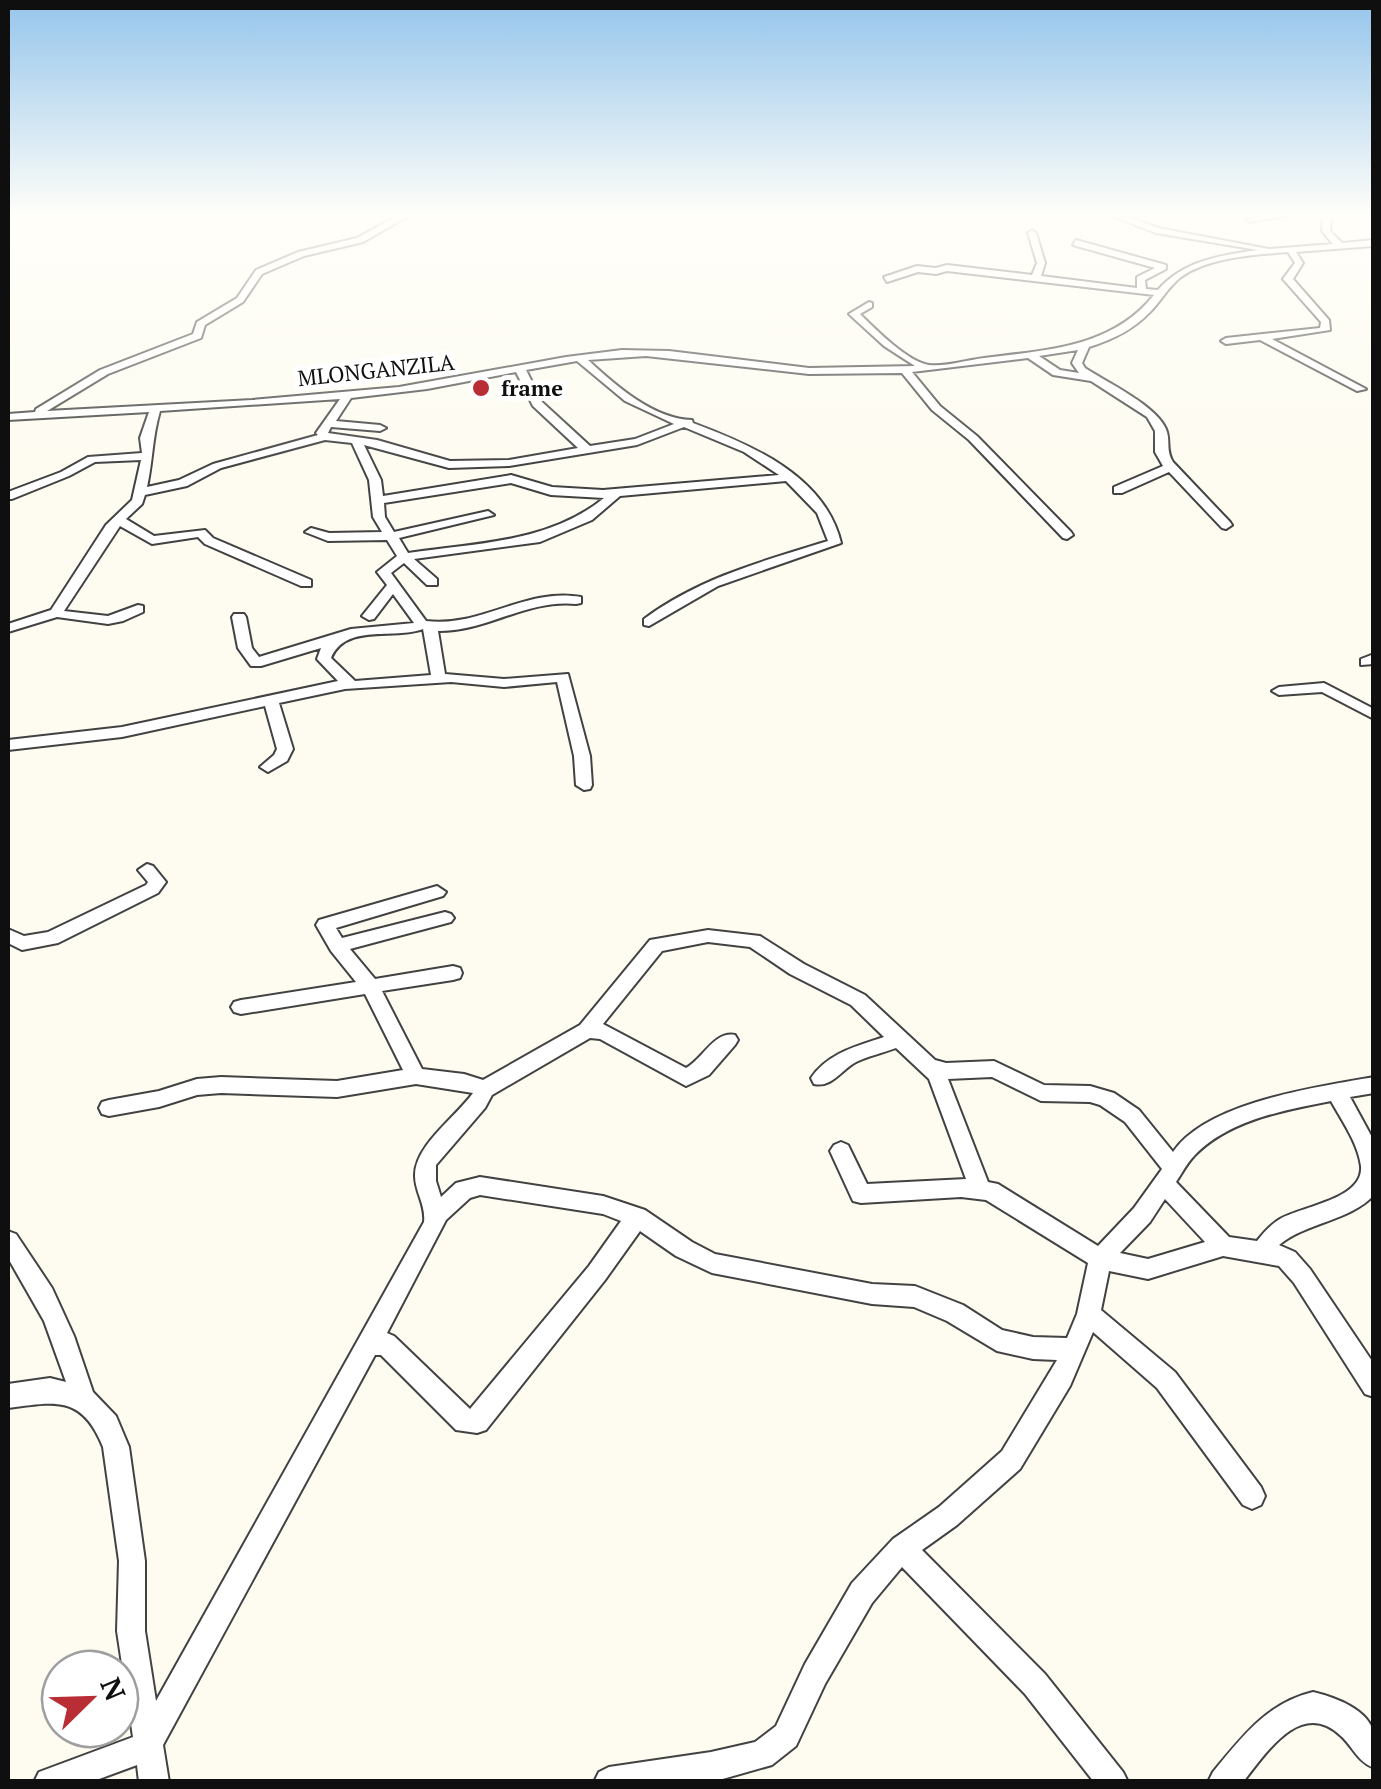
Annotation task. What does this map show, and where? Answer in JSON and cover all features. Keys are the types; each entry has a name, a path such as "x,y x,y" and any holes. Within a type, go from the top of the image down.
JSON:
{"street":[{"path":"8,432 98,375 200,335 200,324 240,299"},
{"name":"MLONGANZILA","path":"9,416 349,394 456,383 580,358 651,352 787,370 842,373 926,368 1085,345 1131,325 1154,299"},
{"path":"1226,341 1323,332 1327,326 1305,299"},
{"path":"869,305 854,314 888,346 926,368"},
{"path":"1263,337 1361,389"},
{"path":"1085,345 1078,366 1156,420 1162,432 1161,452 1170,467 1226,526"},
{"path":"1030,355 1057,373 1092,378"},
{"path":"580,358 646,408 762,454 822,505 835,544 722,579 666,608 648,622"},
{"path":"520,369 536,404 589,452"},
{"path":"905,370 936,408 974,438 1067,535"},
{"path":"324,437 322,433 349,394"},
{"path":"56,613 142,492 148,456 146,438 156,408"},
{"path":"142,492 183,483 216,466 324,437 355,438 449,465 509,463 589,452 655,437 688,422"},
{"path":"328,424 380,428"},
{"path":"355,438 368,462 380,500 379,517 404,557 432,582"},
{"path":"8,496 66,474 92,459 148,456"},
{"path":"1118,490 1170,467"},
{"path":"380,500 511,479 550,491 614,494 791,478"},
{"path":"439,679 426,626 384,570 404,557 536,539 588,516 614,494"},
{"path":"311,532 328,537 391,536 488,515"},
{"path":"119,520 152,540 201,533 209,541 306,582"},
{"path":"369,616 393,586"},
{"path":"347,684 324,659 330,645 354,631 402,632 426,626 468,625 558,597 576,600"},
{"path":"8,628 56,613 121,620 138,609"},
{"path":"239,617 245,648 256,663 339,639"},
{"path":"8,745 95,736 347,684 439,679 504,683 563,677 582,756 584,786"},
{"path":"1278,691 1324,687 1374,715"},
{"path":"268,767 281,758 285,749 271,702"},
{"path":"8,935 22,943 52,938 152,889 157,882 147,870"},
{"path":"416,1076 369,984 327,932 328,922 437,892"},
{"path":"337,946 446,918"},
{"path":"436,1215 425,1181 426,1162 485,1089 586,1030 656,945 708,936 762,944 797,969 858,1000 900,1039 929,1067 943,1089 980,1189"},
{"path":"242,1007 453,973"},
{"path":"586,1030 604,1032 686,1078 702,1069 728,1040"},
{"path":"821,1078 848,1057 900,1039"},
{"path":"929,1067 946,1071 994,1068 1041,1094 1090,1094 1107,1099 1132,1116 1168,1174 1223,1246"},
{"path":"108,1108 198,1087 260,1084 337,1089 416,1076 485,1089"},
{"path":"610,1782 711,1768 762,1755 786,1736 815,1674 862,1593 902,1548 948,1516 1011,1460 1062,1378 1071,1348 1089,1314 1100,1258 1142,1215 1186,1150 1218,1125 1292,1100 1374,1084"},
{"path":"1263,1251 1269,1237 1280,1228 1354,1200 1370,1184 1370,1159 1336,1091"},
{"path":"841,1151 860,1194 980,1189 1016,1204 1100,1258 1148,1269 1223,1246 1284,1257 1302,1276 1374,1386"},
{"path":"49,1782 146,1747 263,1530 370,1344 436,1215 466,1189 483,1186 603,1205 636,1216 712,1263 872,1294 915,1297 955,1313 997,1340 1033,1348 1071,1348"},
{"path":"370,1344 386,1344 466,1420 476,1421 572,1304 636,1216"},
{"path":"8,1242 27,1265 70,1352 83,1398 108,1425 116,1447 132,1561 130,1631 154,1782"},
{"path":"1089,1314 1166,1380 1252,1496"},
{"path":"8,1396 50,1390 83,1398"},
{"path":"902,1548 1034,1684 1113,1782"},
{"path":"1223,1782 1280,1722 1311,1705 1319,1704 1340,1714 1374,1754"}],"place":[{"name":"frame","path":"481,388"}]}
